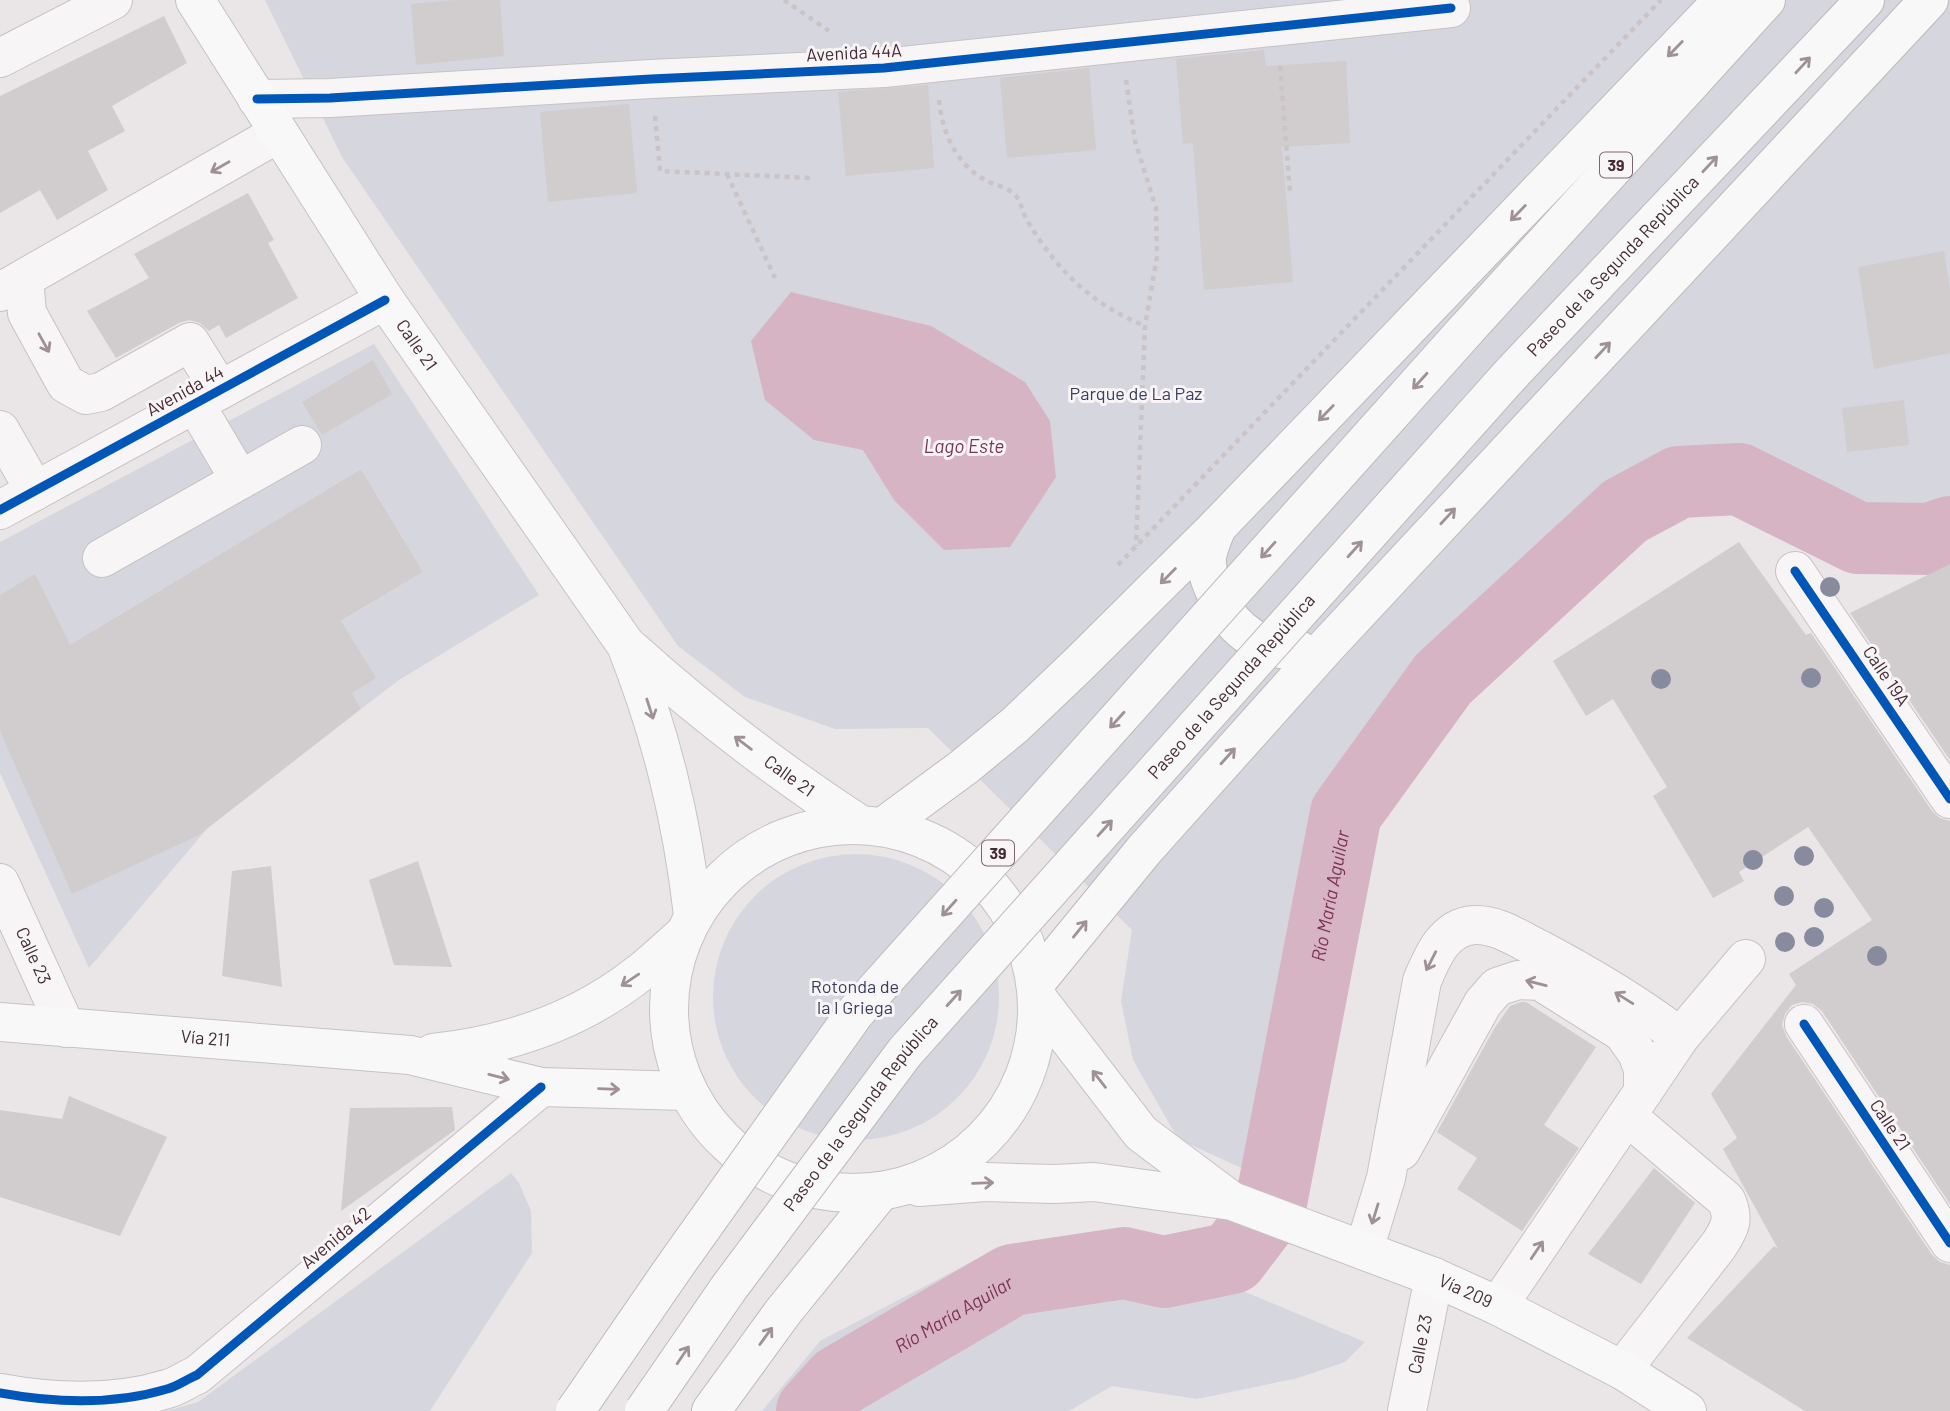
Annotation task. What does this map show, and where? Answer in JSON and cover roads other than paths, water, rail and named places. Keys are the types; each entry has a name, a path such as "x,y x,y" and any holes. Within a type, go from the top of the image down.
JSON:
{"main road":[{"name":"Calle 21","path":"195,0 385,300 626,645 646,696 670,777 687,859 688,926"},
{"path":"872,825 964,767 1078,665 1217,527 1723,0"},
{"name":"39","path":"575,1411 855,1013 1465,330 1766,0"},
{"name":"Paseo de la Segunda República","path":"645,1411 728,1289 905,1052 1512,373 1865,0"},
{"path":"1037,990 1144,849 1325,648 1929,0"},
{"path":"1217,527 1207,555 1207,567 1209,581 1227,617 1246,635 1263,644 1296,651 1325,648"},
{"name":"Calle 21","path":"626,645 714,722 810,792 872,825"},
{"path":"872,825 939,845 986,879 1020,926 1037,990 1035,1042 1021,1084 999,1122 969,1153 932,1175 885,1190 837,1193 794,1184 754,1166 720,1139 686,1091 670,1041 668,988 688,926 718,883 747,857 782,839 820,827 872,825"},
{"name":"Vía 211","path":"410,1055 470,1049 529,1034 585,1009 636,976 688,926"},
{"name":"Vía 209","path":"1037,990 1141,1133 1232,1201"},
{"name":"Vía 211","path":"0,1022 410,1055 541,1087 686,1091"},
{"name":"Vía 209","path":"885,1190 985,1182 1094,1182 1232,1201 1434,1277 1498,1306 1622,1370 1687,1411"},
{"path":"711,1411 783,1312 885,1190"}],"street":[{"path":"0,58 113,0"},
{"name":"Avenida 44A","path":"257,99 330,98 884,68 1451,8"},
{"path":"240,480 190,342 101,392 86,395 66,384 12,286 279,133"},
{"name":"Avenida 44","path":"0,510 385,300"},
{"path":"0,430 35,491"},
{"path":"102,558 302,445"},
{"name":"Calle 19A","path":"1795,571 1950,799"},
{"name":"Calle 23","path":"0,883 66,1028"},
{"path":"1386,1178 1422,981 1433,955 1450,934 1472,925 1496,928 1585,974 1649,1013 1681,1037"},
{"path":"1498,1306 1681,1037 1746,959"},
{"path":"1349,1244 1483,1003 1497,987 1518,980 1540,981 1623,1033 1637,1053 1643,1069 1635,1104"},
{"name":"Calle 21","path":"1804,1024 1950,1243"},
{"name":"Avenida 42","path":"0,1393 30,1398 88,1401 102,1405 169,1388 197,1375 541,1087"},
{"path":"1622,1370 1720,1245 1731,1225 1732,1212 1726,1200 1635,1104"},
{"name":"Calle 23","path":"1407,1411 1434,1277"}],"water":[{"name":"Lago Este","path":"791,292 931,326 1025,382 1050,421 1056,477 1010,547 944,550 894,500 863,450 814,440 765,400 751,341"}],"waterway":[{"name":"Río María Aguilar","path":"812,1411 839,1381 1012,1280 1124,1263 1164,1272 1232,1258 1270,1208 1346,813 1443,679 1625,511 1679,482 1739,479 1858,538 1930,539 1950,532"}],"park label":[{"name":"Parque de La Paz","path":"1136,394"},
{"name":"Rotonda de la I Griega","path":"855,997"}]}
